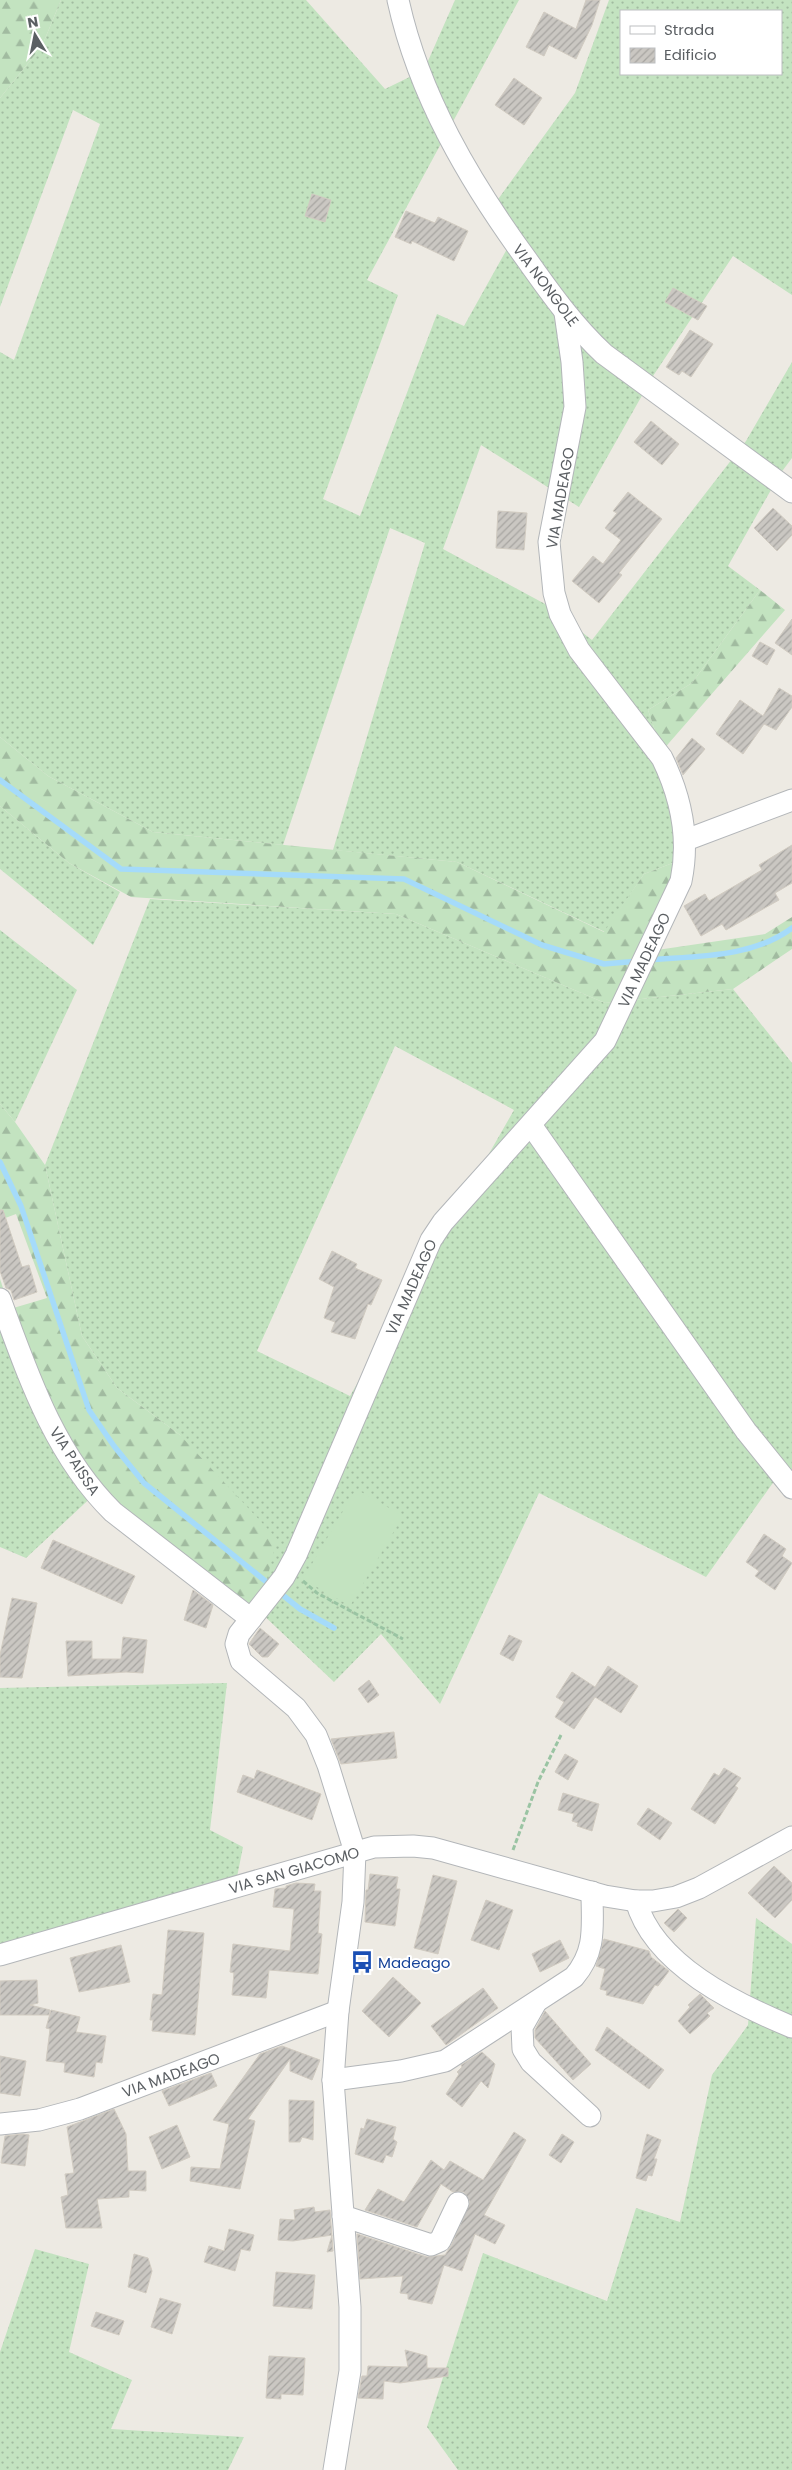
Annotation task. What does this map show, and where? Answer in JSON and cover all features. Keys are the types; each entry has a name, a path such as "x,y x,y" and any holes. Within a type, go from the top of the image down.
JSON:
{"street":[{"name":"VIA NONGOLE","path":"398,0 419,72 446,132 491,210 565,312 604,354 792,492"},
{"name":"VIA MADEAGO","path":"334,2470 350,2371 350,2308 333,2080 338,2011 353,1902 355,1852 323,1750 312,1728 296,1708 239,1656 237,1639 282,1579 296,1555 431,1240 443,1222 605,1040 613,1027 681,881 686,858 686,840 675,792 662,758 579,650 560,614 554,593 549,542 575,407 572,362 565,312"},
{"path":"686,840 792,800"},
{"path":"531,1125 746,1431 792,1488"},
{"name":"VIA PAISSA","path":"0,1299 40,1403 66,1452 95,1494 113,1512 251,1619"},
{"name":"VIA SAN GIACOMO","path":"0,1955 374,1847 413,1846 456,1853 592,1892 636,1901 659,1900 686,1894 792,1837"},
{"path":"333,2080 408,2070 444,2061 574,1977 588,1956 592,1941 592,1892"},
{"path":"636,1901 644,1925 652,1936 687,1970 729,1998 792,2027"},
{"path":"536,2001 522,2027 522,2049 531,2062 590,2116"},
{"name":"VIA MADEAGO","path":"0,2124 40,2120 80,2109 338,2011"},
{"path":"343,2216 431,2245 440,2241 458,2203"}],"path":[{"path":"296,1555 295,1563 300,1577 317,1593 403,1639"},
{"path":"506,1867 538,1782 561,1736"}],"green space":[{"path":"0,0 61,0 42,46 0,98"},
{"path":"61,0 306,0 385,89 424,70 455,0 519,0 367,280 398,295 323,499 360,516 437,314 464,326 512,240 491,209 575,93 609,0 792,0 792,295 733,256 653,376 579,507 481,445 443,549 547,605 592,640 746,441 792,362 792,458 780,474 728,566 760,590 692,683 648,710 662,751 691,856 644,874 605,932 457,862 333,850 425,543 390,528 283,845 153,832 48,776 0,737 0,352 14,360 100,124 73,110 0,307 0,98 42,46"},
{"path":"760,590 785,610 662,751 648,710 692,683"},
{"path":"0,737 48,776 153,832 457,862 604,932 644,874 691,856 657,950 765,934 792,917 792,949 733,989 605,1003 396,914 131,897 69,863 0,806"},
{"path":"0,806 69,863 120,892 93,945 0,869"},
{"path":"150,899 396,914 605,1003 733,989 792,1063 792,1481 782,1470 706,1577 539,1493 440,1704 381,1634 334,1682 259,1611 180,1435 117,1388 82,1336 45,1165","holes":["395,1046 514,1110 350,1396 257,1351"]},
{"path":"0,930 77,990 15,1122 0,1104"},
{"path":"0,1104 45,1165 82,1336 117,1388 180,1435 277,1539 259,1611 98,1491 45,1396 10,1309 47,1298 16,1214 0,1220"},
{"path":"0,1279 10,1309 98,1491 26,1558 0,1547"},
{"path":"356,1489 403,1516 350,1606 303,1579"},
{"path":"227,1683 210,1830 243,1847 233,1897 0,1966 0,1688"},
{"path":"756,1918 792,1944 792,2470 458,2470 427,2427 483,2253 607,2301 636,2208 680,2222 712,2075 748,2025"},
{"path":"35,2249 89,2264 69,2352 132,2380 111,2429 244,2437 228,2470 0,2470 0,2352"}],"building":[{"path":"586,0 600,0 592,25 576,59 549,45 544,56 526,47 544,12 576,29"},
{"path":"514,78 542,98 524,125 495,105"},
{"path":"312,194 331,200 325,222 305,216"},
{"path":"406,211 435,223 438,217 468,231 454,261 412,241 411,244 395,237"},
{"path":"673,288 707,306 698,320 665,302"},
{"path":"690,330 713,344 691,377 682,371 679,375 666,367"},
{"path":"651,421 679,444 662,465 634,442"},
{"path":"628,492 662,519 619,573 622,575 599,603 572,581 593,556 603,564 621,540 605,528 617,513 613,511"},
{"path":"773,508 792,526 792,535 777,551 754,528"},
{"path":"498,511 527,513 524,550 496,548"},
{"path":"792,619 792,655 775,643"},
{"path":"760,642 775,650 767,665 752,656"},
{"path":"779,688 792,696 792,707 776,730 764,724 743,754 716,734 740,700 763,716"},
{"path":"692,738 705,749 683,775 676,758"},
{"path":"792,845 792,883 775,893 779,900 726,930 722,924 701,936 684,906 705,894 709,901 762,870 759,865"},
{"path":"0,1210 3,1210 22,1267 29,1265 37,1292 14,1300 11,1290 6,1288 0,1271"},
{"path":"332,1251 357,1264 355,1268 382,1280 371,1305 368,1304 355,1339 331,1332 335,1322 324,1318 334,1287 319,1279"},
{"path":"764,1534 786,1549 782,1556 792,1563 775,1590 755,1576 759,1571 746,1562"},
{"path":"53,1540 135,1576 122,1604 41,1568"},
{"path":"193,1590 213,1605 206,1628 184,1620"},
{"path":"12,1598 37,1603 22,1678 0,1677 0,1655"},
{"path":"260,1628 279,1644 268,1657 262,1657 249,1644"},
{"path":"509,1635 522,1641 513,1661 500,1654"},
{"path":"123,1637 147,1640 143,1673 126,1672 68,1676 66,1641 92,1641 92,1659 121,1659"},
{"path":"608,1666 638,1686 621,1713 595,1697 574,1729 555,1717 564,1702 556,1697 572,1672 595,1687"},
{"path":"369,1680 379,1695 368,1703 358,1689"},
{"path":"394,1732 397,1758 341,1764 331,1739"},
{"path":"565,1754 578,1761 568,1780 555,1772"},
{"path":"724,1768 741,1778 735,1786 738,1788 715,1824 691,1809 714,1773 719,1776"},
{"path":"257,1770 321,1794 312,1820 237,1792 243,1775 254,1779"},
{"path":"563,1793 599,1804 592,1831 577,1826 578,1823 572,1821 574,1814 558,1810"},
{"path":"648,1808 672,1823 660,1840 637,1824"},
{"path":"774,1866 792,1883 792,1900 775,1918 748,1893"},
{"path":"370,1874 398,1877 396,1889 400,1889 395,1926 365,1922 366,1890 368,1890"},
{"path":"433,1875 457,1881 438,1954 414,1948"},
{"path":"296,1883 315,1884 314,1891 321,1891 318,1933 322,1934 318,1974 269,1970 266,1998 232,1995 234,1973 230,1972 233,1944 290,1951 294,1909 273,1907 275,1889 286,1888 286,1886"},
{"path":"486,1900 513,1910 499,1950 471,1940"},
{"path":"678,1909 687,1918 674,1932 664,1923"},
{"path":"168,1930 204,1933 195,2035 152,2031 153,2020 150,2020 153,1994 162,1995"},
{"path":"604,1939 649,1951 651,1957 669,1971 658,1986 655,1985 643,2004 606,1995 607,1991 600,1989 605,1969 596,1966"},
{"path":"560,1940 569,1958 540,1972 532,1954"},
{"path":"121,1945 130,1982 79,1992 70,1958"},
{"path":"393,1977 421,2003 389,2037 362,2011"},
{"path":"37,1980 38,2003 30,2005 50,2010 49,2015 0,2015 0,1981"},
{"path":"483,1988 498,2008 446,2045 431,2026"},
{"path":"700,1994 714,2008 707,2013 710,2016 690,2034 678,2021 690,2007 688,2005"},
{"path":"51,2010 80,2017 76,2032 106,2036 102,2063 96,2062 94,2077 64,2072 65,2063 46,2061 50,2029 46,2028"},
{"path":"545,2011 591,2064 573,2080 535,2038 535,2030"},
{"path":"607,2027 664,2070 649,2089 595,2050"},
{"path":"282,2046 320,2060 312,2080 290,2071 290,2059 248,2119 255,2121 240,2189 190,2181 191,2167 220,2169 229,2124 213,2120 260,2054"},
{"path":"482,2052 495,2064 488,2088 481,2081 462,2107 446,2094 459,2074 457,2072 462,2067 461,2065"},
{"path":"0,2056 26,2061 20,2096 0,2093"},
{"path":"211,2073 217,2086 169,2106 162,2091"},
{"path":"289,2100 314,2101 313,2140 302,2137 300,2142 289,2142"},
{"path":"114,2109 126,2134 128,2171 146,2171 146,2191 129,2190 129,2197 97,2199 102,2228 66,2228 61,2197 68,2195 65,2174 74,2173 67,2127"},
{"path":"367,2119 396,2127 393,2139 397,2142 392,2157 386,2155 383,2163 355,2154 361,2128 364,2129"},
{"path":"177,2125 190,2157 162,2169 149,2137"},
{"path":"514,2132 526,2140 484,2215 505,2225 495,2244 475,2234 462,2271 444,2265 432,2304 408,2299 408,2294 400,2293 403,2276 360,2279 357,2234 427,2257 445,2255 451,2246 470,2202 464,2192 453,2192 441,2184 417,2227 365,2210 378,2189 404,2202 431,2160 444,2170 450,2161 483,2180"},
{"path":"562,2134 574,2142 561,2163 549,2155"},
{"path":"647,2134 661,2140 654,2159 657,2159 652,2176 648,2175 646,2181 636,2178"},
{"path":"29,2135 25,2166 1,2163 5,2136"},
{"path":"314,2207 315,2212 330,2210 332,2235 293,2241 278,2240 280,2219 295,2220 294,2210"},
{"path":"229,2229 254,2235 250,2251 241,2249 235,2271 204,2262 209,2246 224,2251"},
{"path":"332,2235 333,2251 327,2252"},
{"path":"134,2254 148,2258 152,2271 146,2293 128,2287"},
{"path":"276,2272 315,2275 312,2309 273,2306"},
{"path":"160,2298 181,2304 172,2334 151,2327"},
{"path":"96,2312 124,2321 119,2335 91,2326"},
{"path":"405,2350 427,2356 427,2368 448,2368 448,2376 400,2383 384,2381 383,2399 358,2398 362,2376 367,2376 368,2366 408,2367"},
{"path":"269,2356 305,2358 303,2395 281,2394 281,2399 266,2398"}],"waterway":[{"path":"0,780 121,869 404,879 542,945 604,964 639,961"},
{"path":"648,960 723,954 742,950 776,938 792,928"},
{"path":"0,1162 21,1206 89,1410 114,1446 144,1483 300,1609 334,1628"}],"place":[{"name":"Madeago","path":"362,1962"}]}
